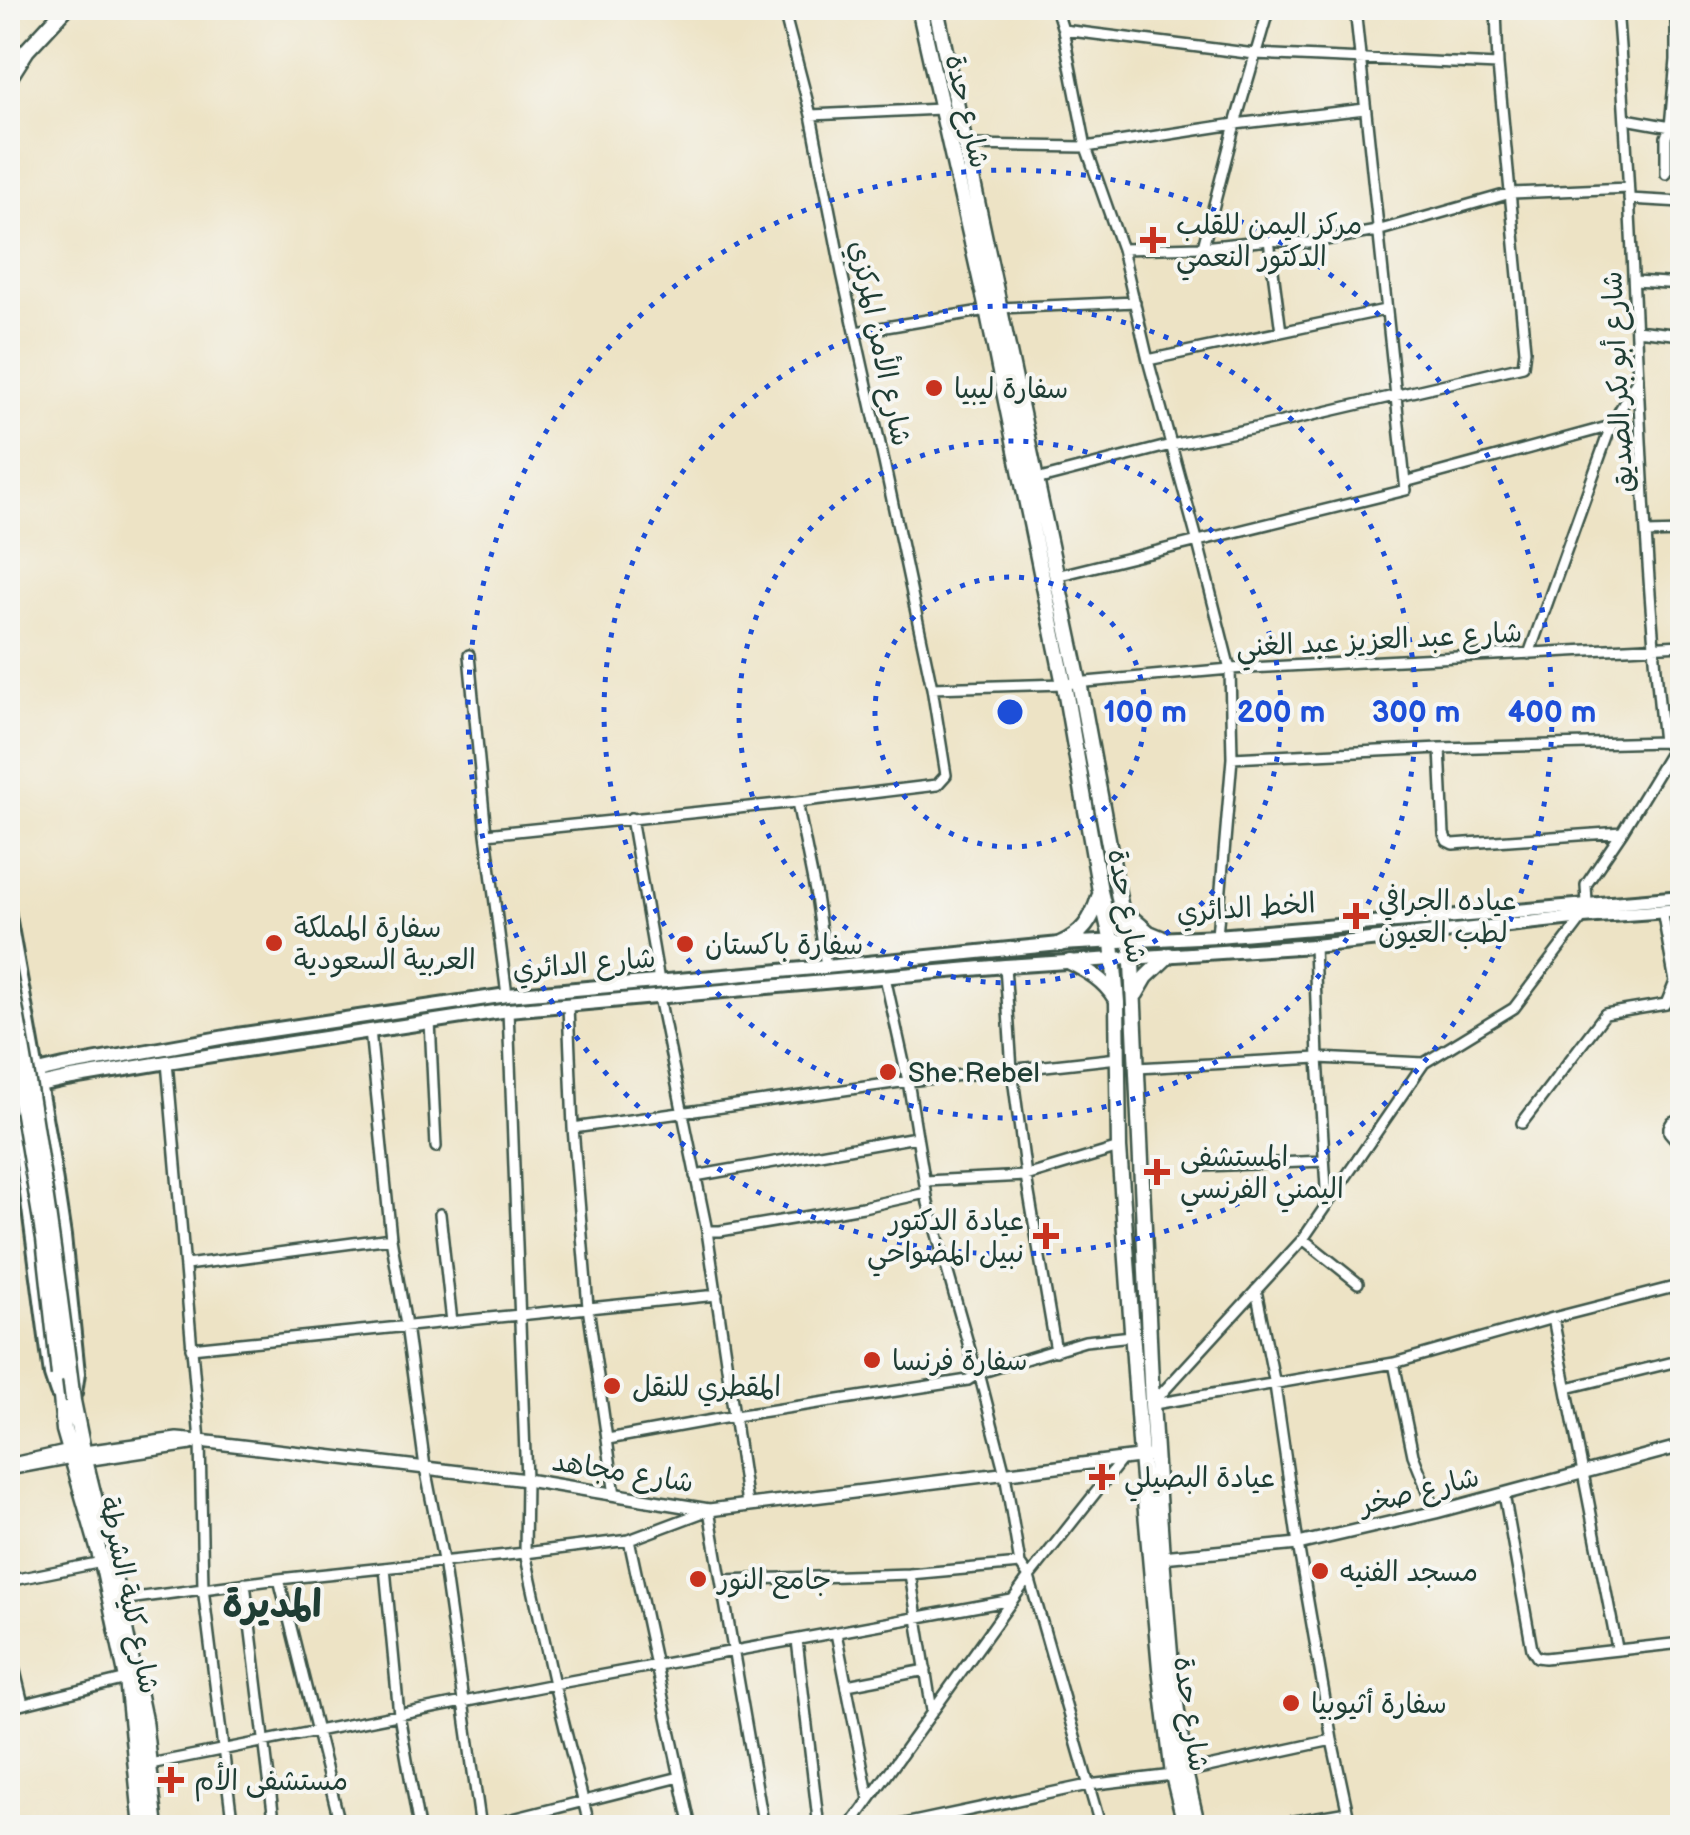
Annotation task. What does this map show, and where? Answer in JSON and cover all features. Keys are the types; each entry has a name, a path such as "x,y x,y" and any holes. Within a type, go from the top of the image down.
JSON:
{"main road":[{"path":"8,80 27,50 66,8"},
{"name":"شارع حدة","path":"919,8 1036,480 1056,576 1100,891 1112,942 1119,1148 1132,1336 1162,1556 1186,1828"},
{"name":"شارع حدة","path":"936,8 1071,683 1130,940 1152,1404 1148,1455 1160,1668 1179,1773 1198,1828"},
{"path":"1060,944 1092,920 1100,891"},
{"name":"الخط الدائري","path":"1660,905 1682,896"},
{"name":"الخط الدائري","path":"1112,942 1660,905 1682,910"},
{"path":"1121,909 1149,933 1162,938"},
{"path":"8,910 64,1236 78,1373 67,1402"},
{"name":"الخط الدائري","path":"1114,958 1314,946 1585,910"},
{"name":"شارع الدائري","path":"65,1072 237,1035 507,995 1112,942"},
{"path":"1133,1000 1146,977 1169,955"},
{"name":"شارع الدائري","path":"65,1072 167,1062 508,1010 1114,958"},
{"path":"1070,962 1108,987 1117,1002"},
{"path":"8,968 44,1180 67,1402"},
{"path":"507,995 508,1010"},
{"path":"8,1036 22,1034 29,1020"},
{"name":"شارع كلية الشرطة","path":"8,1025 44,1239 59,1375 127,1679 142,1828"},
{"path":"254,1049 248,1045 248,1039 255,1032"},
{"path":"236,1052 244,1042 237,1035"},
{"path":"35,1054 65,1072"},
{"path":"65,1072 8,1083 22,1156 50,1375 67,1402"},
{"path":"44,1106 47,1092 65,1072"},
{"path":"22,1156 30,1141 41,1140 51,1150"},
{"name":"شارع كلية الشرطة","path":"78,1455 120,1600 144,1720 156,1828"}],"street":[{"name":"شارع الأمن المركزي","path":"783,8 810,115 932,688 946,775 937,785 797,802"},
{"path":"1056,8 1086,147 1122,248 1230,670 1232,758 1218,936"},
{"path":"1203,247 1269,8"},
{"path":"1056,576 1406,490 1355,8"},
{"path":"1036,480 1523,366 1525,350 1496,8"},
{"name":"شارع أبو بكر الصديق","path":"1617,8 1653,647 1668,745"},
{"path":"1666,174 1666,137 1679,60 1676,8"},
{"path":"1063,30 1255,54 1498,64"},
{"path":"810,115 941,109"},
{"path":"965,145 1086,147 1365,109"},
{"path":"1626,119 1682,129"},
{"path":"1122,248 1203,247 1270,240 1308,243 1378,231 1511,193 1629,194 1682,202"},
{"path":"1270,240 1281,332"},
{"path":"1635,282 1682,284"},
{"path":"856,332 993,308 1135,302"},
{"path":"1148,360 1386,310"},
{"path":"1636,330 1682,335"},
{"path":"1529,654 1612,426 1638,378"},
{"path":"1405,482 1612,426"},
{"path":"1646,533 1682,532"},
{"name":"شارع عبد العزيز عبد الغني","path":"932,688 1682,645"},
{"path":"469,655 507,995"},
{"path":"1232,758 1440,748 1668,745 1682,741"},
{"path":"1152,1404 1303,1240 1424,1063 1514,1008 1585,910 1586,884 1622,832 1668,745"},
{"path":"1440,748 1447,841 1454,844 1622,832"},
{"path":"486,834 797,802 826,967"},
{"path":"630,818 660,980"},
{"path":"1522,1122 1605,1014 1666,1004 1679,984 1660,905"},
{"path":"1314,946 1327,1204"},
{"path":"1005,966 1012,1070 1026,1176 1056,1351"},
{"path":"885,977 908,1081 926,1194 1005,1474 1020,1564 1030,1577 1101,1828"},
{"path":"659,997 707,1230 747,1504"},
{"path":"568,1006 573,1128 588,1308 614,1495"},
{"path":"508,1010 526,1553 590,1828"},
{"path":"430,1021 436,1147"},
{"path":"370,1030 391,1238 481,1827 680,1777"},
{"path":"573,1128 908,1081 1118,1058"},
{"path":"1137,1068 1318,1058 1424,1063"},
{"path":"167,1062 200,1441 203,1588 233,1828"},
{"path":"1682,1116 1668,1127 1682,1147"},
{"path":"694,1176 916,1137"},
{"path":"925,1180 1026,1176 1119,1148"},
{"path":"1205,1166 1324,1162"},
{"path":"707,1230 720,1231 926,1194"},
{"path":"440,1214 452,1322"},
{"path":"186,1265 391,1238"},
{"path":"1303,1240 1358,1283"},
{"path":"1152,1404 1394,1363 1682,1285"},
{"path":"1256,1290 1350,1828"},
{"path":"191,1348 717,1295"},
{"path":"1553,1318 1618,1648"},
{"path":"608,1440 968,1380 978,1373 1085,1341 1132,1336"},
{"path":"1567,1388 1682,1360"},
{"path":"1394,1363 1413,1455 1436,1512"},
{"name":"شارع مجاهد","path":"78,1455 180,1447 200,1441 526,1480 708,1510 1148,1455"},
{"name":"شارع صخر","path":"1162,1556 1298,1544 1436,1512 1682,1446"},
{"path":"8,1467 78,1455"},
{"path":"849,1828 1012,1600 1123,1458"},
{"path":"1504,1494 1532,1649 1537,1656 1681,1643 1682,1661"},
{"path":"120,1600 629,1540 708,1510 764,1828"},
{"path":"629,1540 691,1828"},
{"path":"8,1580 102,1562"},
{"path":"722,1580 910,1574 1020,1564"},
{"path":"385,1568 400,1715 419,1828"},
{"path":"910,1574 932,1711"},
{"path":"280,1579 342,1828"},
{"path":"245,1583 275,1828"},
{"path":"150,1764 554,1684 1012,1600"},
{"path":"836,1633 869,1799"},
{"path":"797,1640 819,1828"},
{"path":"8,1642 22,1704"},
{"path":"846,1685 926,1670"},
{"path":"8,1708 127,1679"},
{"path":"885,1828 1332,1740"},
{"path":"1254,1828 1347,1812"}],"place":[{"name":"مركز اليمن للقلب الدكتور النعمي","path":"1153,240"},
{"name":"سفارة ليبيا","path":"934,388"},
{"name":"عياده الجرافي لطب العيون","path":"1356,916"},
{"name":"سفارة المملكة العربية السعودية","path":"274,943"},
{"name":"سفارة باكستان","path":"685,944"},
{"name":"She Rebel","path":"888,1072"},
{"name":"المستشفى اليمني الفرنسي","path":"1157,1172"},
{"name":"عيادة الدكتور نبيل المضواحي","path":"1046,1236"},
{"name":"سفارة فرنسا","path":"872,1360"},
{"name":"المقطري للنقل","path":"612,1386"},
{"name":"عيادة البصيلي","path":"1102,1477"},
{"name":"مسجد الفنيه","path":"1320,1571"},
{"name":"جامع النور","path":"698,1579"},
{"name":"سفارة أثيوبيا","path":"1291,1703"},
{"name":"مستشفى الأم","path":"171,1780"}],"district":[{"name":"المديرة","path":"272,1604"}]}
